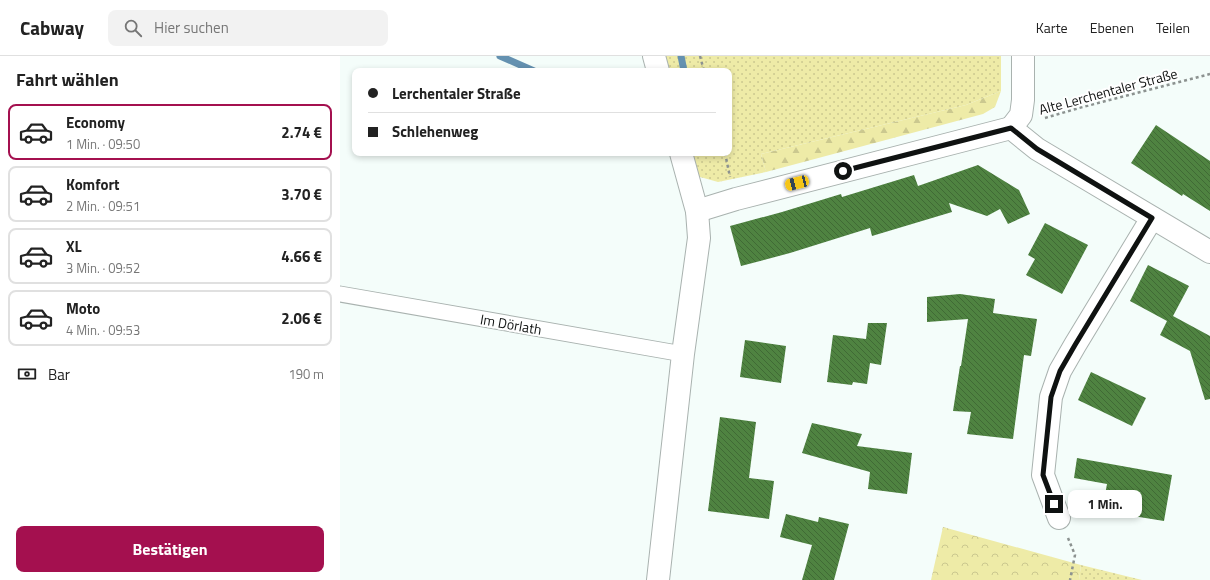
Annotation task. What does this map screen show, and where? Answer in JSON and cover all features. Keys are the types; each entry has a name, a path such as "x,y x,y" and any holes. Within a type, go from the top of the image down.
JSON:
{"street":[{"path":"654,56 657,68"},
{"path":"697,211 736,199 1011,128 1021,115 1023,100 1022,56"},
{"path":"1011,128 1037,149 1210,252"},
{"path":"658,580 683,354 699,238 697,211 682,156"},
{"path":"1059,518 1043,475 1051,397 1060,371 1152,218"}],"lane":[{"name":"Im Dörlath","path":"340,294 683,354"}],"path":[{"path":"700,56 703,68"},
{"name":"Alte Lerchentaler Straße","path":"1011,128 1079,108 1210,74"},
{"path":"1059,518 1075,555 1070,580"}],"green space":[{"path":"662,56 1001,56 1001,91 966,105 761,154 766,172 718,182 693,175 688,156 732,156 732,68 665,68"},
{"path":"1001,91 995,107 983,114 766,172 761,154 966,105"},
{"path":"943,527 1081,565 1079,580 931,580"},
{"path":"1081,565 1142,580 1079,580"}],"building":[{"path":"1156,125 1210,161 1210,211 1183,194 1182,196 1131,163"},
{"path":"978,165 1019,190 1030,214 1008,224 1000,209 987,216 949,203 952,212 872,236 870,228 790,253 741,266 730,226 841,194 842,197 914,175 918,186"},
{"path":"1045,223 1088,245 1062,294 1026,275 1035,259 1028,255"},
{"path":"1148,265 1189,286 1173,316 1210,336 1210,399 1205,400 1190,351 1160,335 1167,321 1130,301"},
{"path":"960,294 995,299 993,313 1037,319 1031,356 1024,355 1013,439 967,434 971,412 953,411 968,319 927,322 927,297"},
{"path":"868,323 887,323 881,365 870,363 867,384 853,382 852,385 827,382 833,335 866,339"},
{"path":"745,340 786,346 781,383 740,377"},
{"path":"1091,372 1146,398 1132,426 1078,400"},
{"path":"720,417 756,422 749,478 774,481 769,519 708,511"},
{"path":"812,423 862,434 857,446 912,453 907,494 868,489 870,472 802,453"},
{"path":"1077,458 1172,475 1164,521 1102,511 1107,484 1074,478"},
{"path":"786,514 818,522 819,517 849,524 834,580 802,580 812,545 780,537"}],"waterway":[{"path":"500,56 527,68"},
{"path":"681,56 683,68"}],"route":[{"path":"843,171 1011,128 1037,149 1152,218 1060,371 1051,397 1043,475 1054,504"}]}
